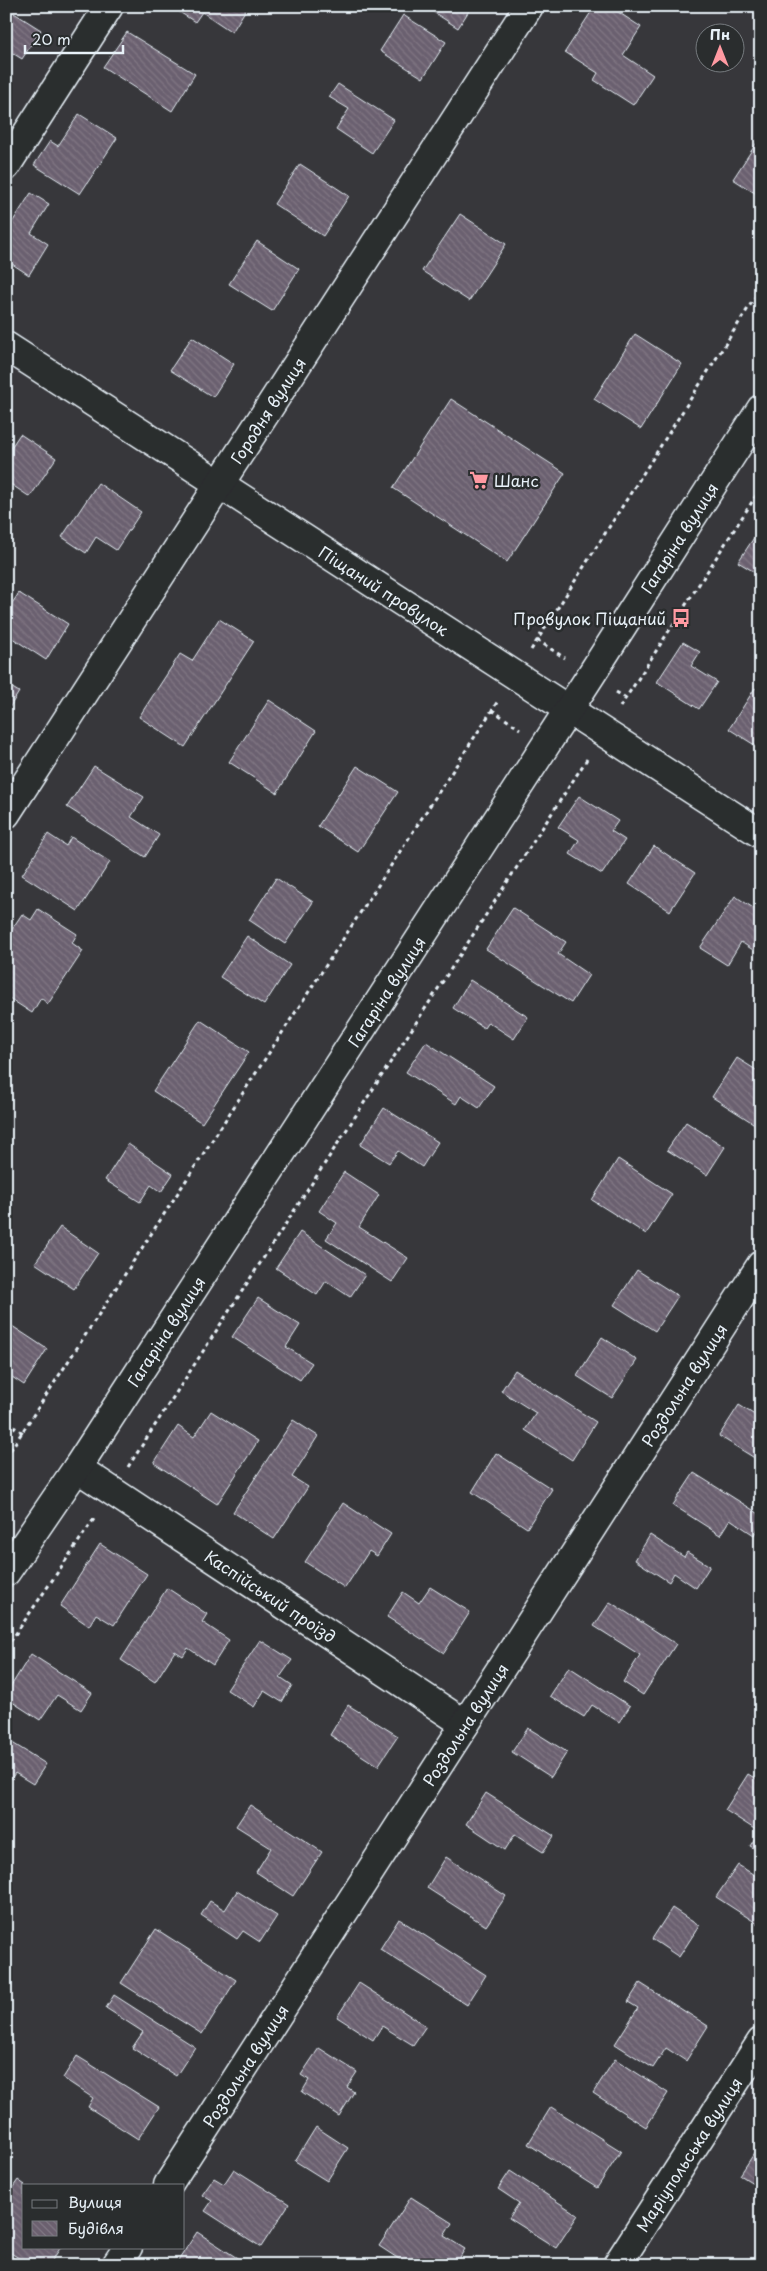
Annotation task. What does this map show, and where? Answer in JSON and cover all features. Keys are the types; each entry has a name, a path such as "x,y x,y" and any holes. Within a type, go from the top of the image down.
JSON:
{"street":[{"path":"6,166 109,6"},
{"name":"Городня вулиця","path":"6,814 529,6"},
{"name":"Піщаний провулок","path":"6,346 761,834"},
{"name":"Гагаріна вулиця","path":"6,1572 77,1468 761,409"},
{"name":"Роздольна вулиця","path":"169,2184 761,1265"},
{"name":"Каспійський проїзд","path":"77,1468 465,1724"},
{"name":"Маріупольська вулиця","path":"617,2265 761,2042"},
{"path":"116,2265 127,2248"}],"path":[{"path":"6,1457 514,675 761,288"},
{"path":"6,1648 112,1492 761,488"},
{"path":"6,1422 23,1433"}],"building":[{"path":"170,6 248,6 232,32 202,12 195,22"},
{"path":"424,6 472,6 458,28"},
{"path":"595,6 609,6 641,27 623,55 653,75 633,105 594,80 598,73 565,52"},
{"path":"6,8 41,30 22,59 6,49"},
{"path":"403,15 446,42 423,78 380,51"},
{"path":"127,32 195,74 172,111 103,67"},
{"path":"338,84 394,120 372,153 336,129 349,109 329,97"},
{"path":"79,114 117,138 80,194 34,165 50,141 58,146"},
{"path":"761,136 761,197 733,179"},
{"path":"300,164 349,196 323,236 274,204"},
{"path":"31,193 49,204 31,233 48,244 29,275 6,260 6,232"},
{"path":"460,214 506,244 469,301 422,271"},
{"path":"257,241 299,269 272,311 229,284"},
{"path":"635,334 682,364 641,429 594,399"},
{"path":"192,337 234,364 213,397 170,370"},
{"path":"451,399 565,473 507,562 393,488"},
{"path":"20,434 56,458 30,497 6,481 6,455"},
{"path":"98,483 141,512 116,550 96,537 86,553 62,537"},
{"path":"761,527 761,576 738,562"},
{"path":"19,593 68,624 46,660 6,634 6,612"},
{"path":"219,619 254,641 185,747 139,717 180,654 192,661"},
{"path":"683,642 700,652 691,666 717,682 699,709 657,682"},
{"path":"6,684 19,692 6,713"},
{"path":"755,688 761,692 761,749 729,729"},
{"path":"269,700 316,731 277,793 229,762"},
{"path":"94,766 144,797 131,817 159,835 145,857 67,807"},
{"path":"357,766 398,792 358,852 318,826"},
{"path":"579,796 618,821 611,831 625,840 602,874 570,854 579,840 558,827"},
{"path":"48,834 66,846 71,837 110,862 78,911 22,875"},
{"path":"654,846 695,873 670,911 629,884"},
{"path":"276,878 313,902 285,944 249,920"},
{"path":"735,896 761,913 761,937 753,950 741,942 727,965 700,948"},
{"path":"513,908 566,942 558,954 589,975 571,1003 486,949"},
{"path":"38,909 77,934 72,943 83,951 48,1004 41,998 32,1013 6,996 6,938 22,914 31,920"},
{"path":"247,936 290,965 264,1005 220,977"},
{"path":"470,980 528,1017 514,1039 488,1022 484,1028 453,1008"},
{"path":"200,1020 249,1052 202,1123 153,1091"},
{"path":"426,1042 494,1086 479,1108 461,1096 456,1104 406,1072"},
{"path":"737,1058 761,1073 761,1128 712,1097"},
{"path":"384,1108 438,1142 422,1167 398,1151 389,1163 360,1145"},
{"path":"686,1122 725,1147 707,1175 667,1150"},
{"path":"128,1144 173,1174 161,1192 151,1185 140,1202 105,1180"},
{"path":"618,1159 672,1194 646,1234 592,1200"},
{"path":"344,1172 379,1195 359,1227 408,1258 392,1282 326,1239 337,1223 319,1211"},
{"path":"60,1227 98,1253 74,1289 35,1263"},
{"path":"300,1232 365,1275 350,1297 326,1281 317,1295 276,1268"},
{"path":"637,1270 678,1296 655,1331 614,1305"},
{"path":"258,1298 300,1325 286,1347 312,1363 300,1380 232,1337"},
{"path":"6,1322 47,1349 24,1385 6,1373"},
{"path":"602,1337 637,1360 612,1398 577,1376"},
{"path":"515,1370 596,1422 572,1460 525,1430 536,1413 501,1391"},
{"path":"739,1405 761,1419 761,1462 719,1436"},
{"path":"211,1411 258,1441 217,1504 154,1463 178,1426 194,1437"},
{"path":"293,1420 318,1436 292,1477 308,1487 274,1539 233,1512"},
{"path":"496,1453 552,1489 527,1528 472,1492"},
{"path":"694,1473 761,1515 761,1523 754,1535 730,1519 720,1535 673,1505"},
{"path":"343,1503 391,1534 377,1556 369,1551 345,1588 305,1562"},
{"path":"650,1535 684,1557 687,1552 710,1566 696,1588 674,1573 669,1582 635,1560"},
{"path":"100,1544 147,1574 114,1625 96,1614 89,1626 60,1606"},
{"path":"430,1587 470,1612 444,1653 387,1617 403,1592 419,1603"},
{"path":"167,1588 207,1614 202,1622 229,1640 213,1665 188,1648 183,1656 175,1651 155,1682 121,1660"},
{"path":"610,1602 676,1644 643,1695 623,1682 640,1655 594,1626"},
{"path":"260,1640 292,1660 280,1677 292,1685 282,1702 264,1691 254,1707 227,1690"},
{"path":"31,1654 92,1693 81,1710 57,1695 40,1720 6,1698 6,1694"},
{"path":"569,1667 630,1706 619,1722 592,1705 584,1717 550,1696"},
{"path":"348,1705 398,1736 378,1766 330,1735"},
{"path":"528,1728 567,1752 551,1777 512,1752"},
{"path":"6,1739 46,1764 33,1784 15,1773 11,1779 6,1777"},
{"path":"748,1774 761,1782 761,1852 750,1846 759,1832 725,1810"},
{"path":"486,1793 554,1836 543,1852 515,1834 505,1850 466,1824"},
{"path":"250,1805 322,1852 293,1896 256,1872 271,1848 236,1826"},
{"path":"446,1857 506,1896 486,1926 427,1888"},
{"path":"738,1865 761,1879 761,1926 716,1897"},
{"path":"237,1891 277,1916 260,1942 243,1931 237,1939 201,1915 210,1901 225,1910"},
{"path":"672,1908 699,1926 679,1957 652,1939"},
{"path":"399,1919 486,1975 467,2005 380,1949"},
{"path":"156,1929 236,1980 202,2034 121,1983"},
{"path":"359,1983 426,2026 413,2045 382,2026 373,2040 337,2017"},
{"path":"640,1983 708,2026 686,2061 666,2048 653,2068 615,2044 638,2008 628,2002"},
{"path":"114,1995 195,2047 176,2076 132,2048 143,2032 106,2008"},
{"path":"319,2048 357,2072 347,2087 354,2092 339,2116 302,2092 309,2080 301,2075"},
{"path":"77,2056 159,2107 138,2139 88,2107 93,2098 63,2078"},
{"path":"615,2059 668,2093 646,2127 593,2093"},
{"path":"551,2107 621,2151 597,2188 528,2144"},
{"path":"316,2127 348,2148 327,2181 295,2161"},
{"path":"757,2149 761,2152 761,2188 740,2175"},
{"path":"234,2169 289,2204 261,2247 205,2211 212,2201 202,2195 214,2178 224,2184"},
{"path":"510,2171 578,2215 556,2248 509,2218 519,2203 498,2189"},
{"path":"18,2180 24,2184 22,2184 22,2248 60,2248 49,2265 30,2265 6,2250 6,2197"},
{"path":"411,2197 452,2223 444,2236 465,2249 455,2265 408,2265 379,2246"},
{"path":"197,2232 248,2265 184,2265 178,2261"}],"place":[{"name":"Шанс","path":"479,480"},
{"name":"Провулок Піщаний","path":"681,618"}]}
